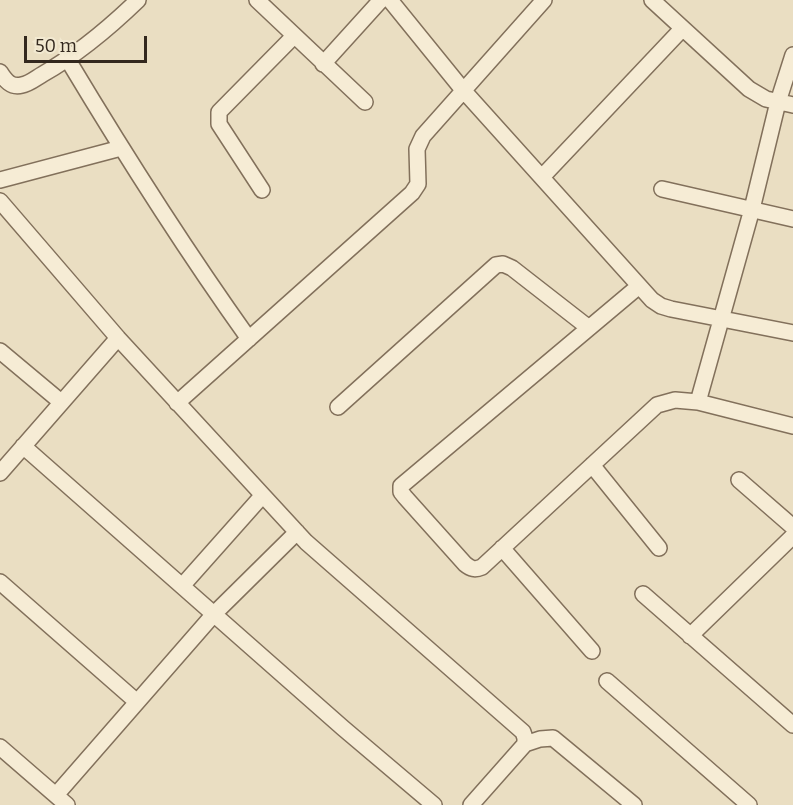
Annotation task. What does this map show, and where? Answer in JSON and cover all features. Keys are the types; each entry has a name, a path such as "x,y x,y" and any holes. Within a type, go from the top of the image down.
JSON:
{"street":[{"path":"0,72 9,83 22,85 68,60 107,29 138,0"},
{"path":"258,0 365,102"},
{"path":"323,64 381,0"},
{"path":"390,0 463,90 651,300 661,306 793,333"},
{"path":"177,403 412,193 418,184 417,149 423,136 544,0"},
{"path":"652,0 749,89 766,99 786,103"},
{"path":"542,177 682,29"},
{"path":"262,190 219,124 219,112 294,36"},
{"path":"698,402 752,209 786,103 793,55"},
{"path":"68,60 121,148 209,283 249,339"},
{"path":"0,180 121,148"},
{"path":"662,189 793,219"},
{"path":"0,201 118,338 262,496 297,532 523,732 525,744"},
{"path":"338,407 496,265 503,264 512,268 589,328"},
{"path":"639,286 401,486 401,492 405,497 470,568 482,567 657,405 675,400 698,402 793,426"},
{"path":"0,473 118,338"},
{"path":"0,351 61,402"},
{"path":"23,446 434,805"},
{"path":"592,465 659,548"},
{"path":"739,480 793,526"},
{"path":"182,586 262,496"},
{"path":"0,747 61,800 137,702 214,614 297,532"},
{"path":"690,636 793,536"},
{"path":"502,548 592,651"},
{"path":"0,582 137,702"},
{"path":"643,594 793,725"},
{"path":"607,681 749,805"},
{"path":"471,805 525,744 540,739 554,738 628,803"}]}
